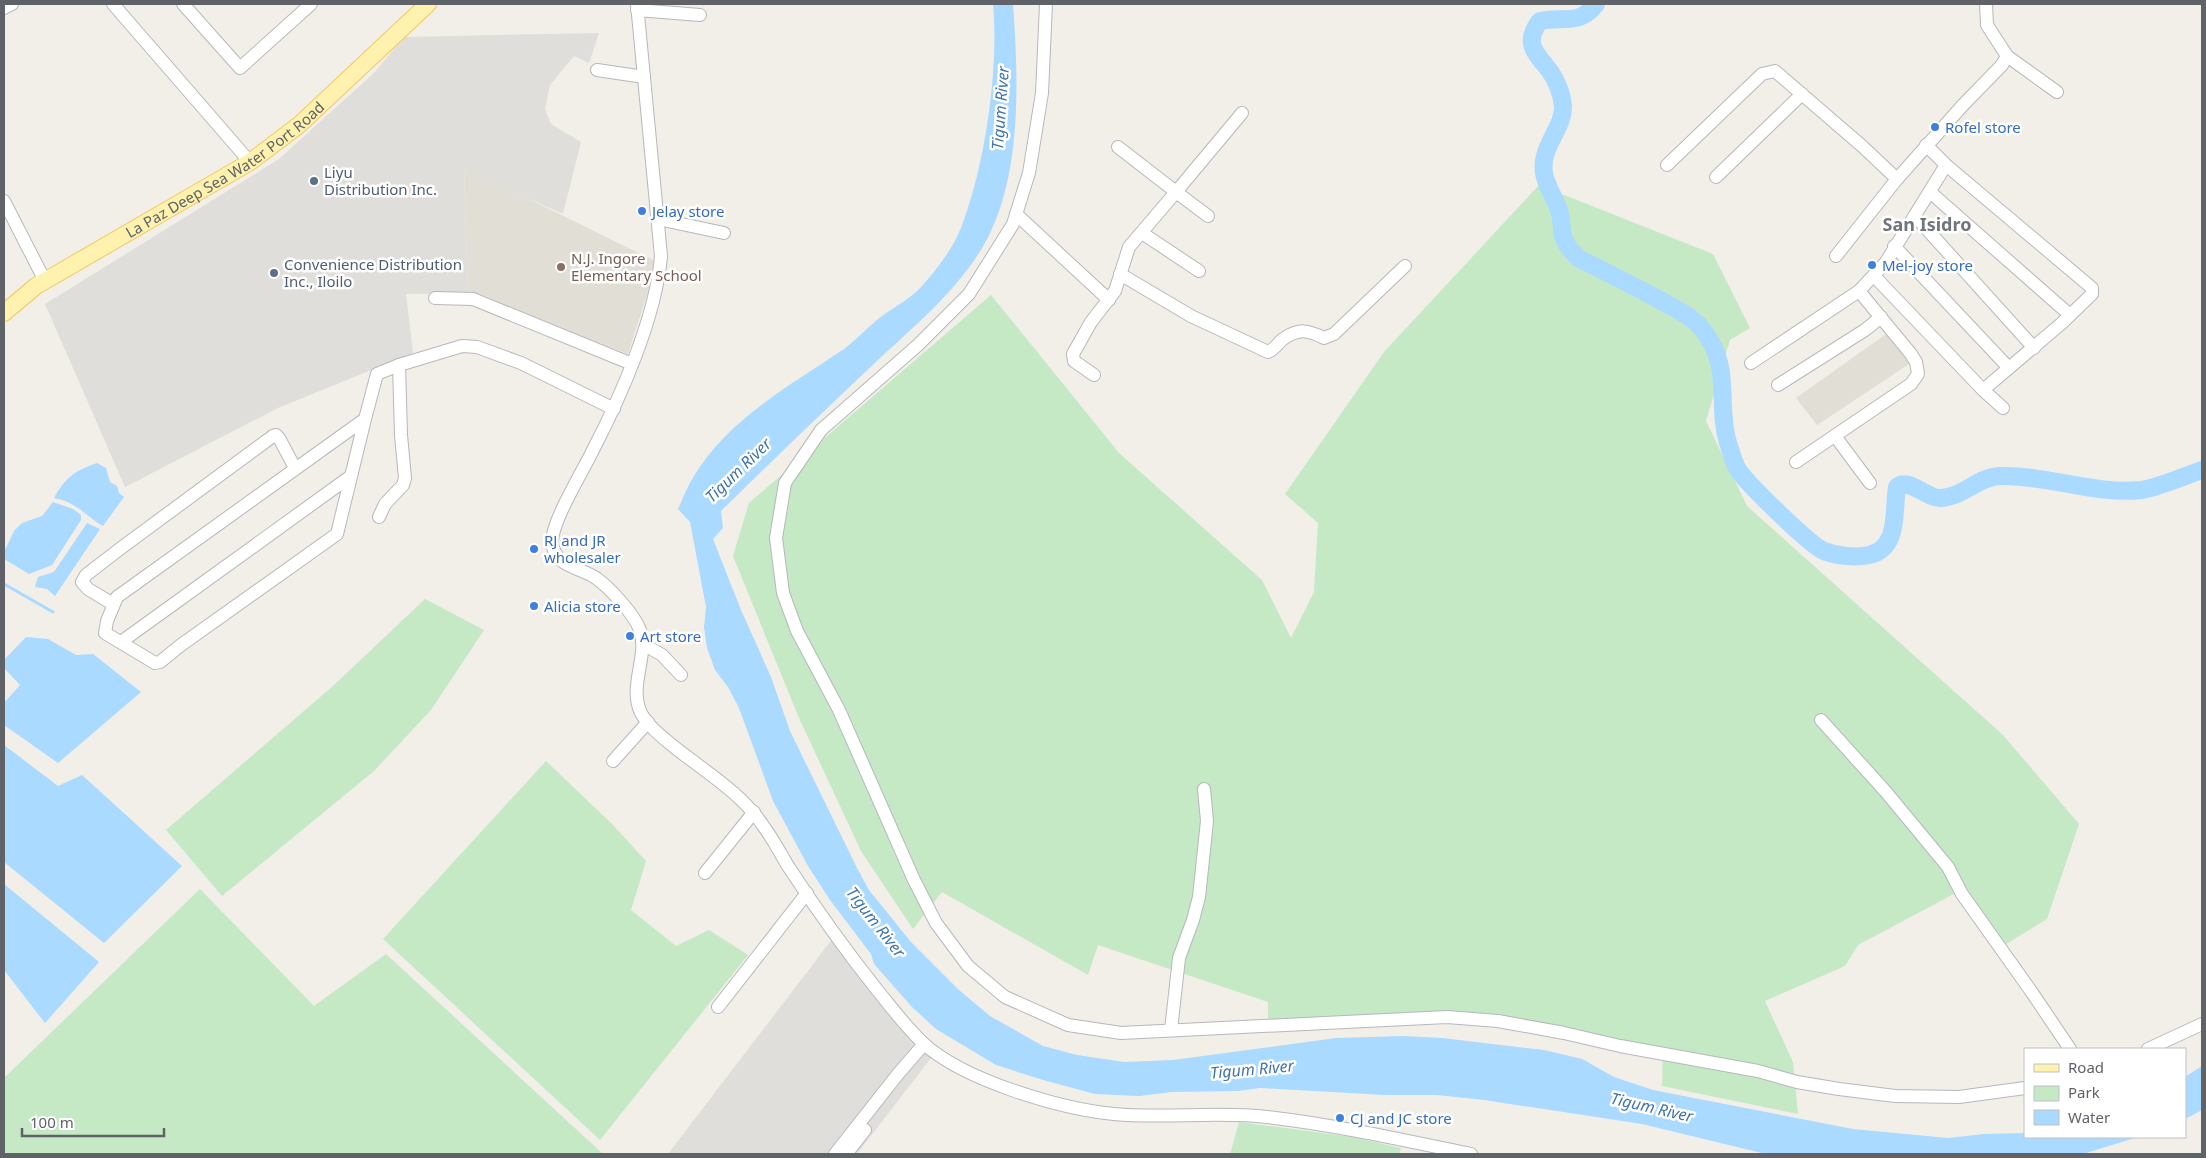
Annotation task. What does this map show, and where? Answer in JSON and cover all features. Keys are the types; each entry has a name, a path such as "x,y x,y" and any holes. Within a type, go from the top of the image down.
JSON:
{"main road":[{"name":"La Paz Deep Sea Water Port Road","path":"4,313 45,281 250,162 298,125 428,4"}],"street":[{"path":"4,8 12,4"},
{"path":"113,4 250,162"},
{"path":"183,4 240,68 244,67 312,4"},
{"path":"1046,4 1042,93 1029,173 1013,224 969,294 918,345 821,430 785,483 776,538 783,593 797,630 839,710 914,880 936,923 968,966 1005,997 1068,1025 1121,1033 1447,1017 1498,1021 1564,1033 1620,1046 1758,1071 1797,1082 1839,1090 1895,1096 1959,1097 2024,1088"},
{"path":"1986,4 1987,25 2007,56 2057,92"},
{"path":"700,15 637,7 658,219 661,256 660,276 632,364 614,409 561,515 552,538 555,553 561,561 598,580 630,614 639,629 643,644 637,674 637,700 642,716 659,734 754,812 806,893 858,966 898,1016 924,1044 952,1064 990,1081 1034,1096 1086,1110 1117,1115 1230,1114 1266,1117 1356,1130 1471,1154"},
{"path":"1836,256 1926,145 2002,65 2007,56"},
{"path":"597,70 644,77"},
{"path":"1668,165 1762,74 1775,71 1897,179"},
{"path":"1716,177 1802,94"},
{"path":"1094,375 1074,362 1073,354 1091,322 1109,300 1117,286 1129,246 1242,113"},
{"path":"1926,145 1946,166 2092,288 2092,294 2034,348 1983,390"},
{"path":"1118,147 1208,216"},
{"path":"1750,363 1859,292 1886,262 1894,246 1946,166"},
{"path":"1930,192 2070,314"},
{"path":"4,201 45,281"},
{"path":"1016,214 1109,300"},
{"path":"1915,216 2034,348"},
{"path":"658,219 724,233"},
{"path":"1142,233 1199,271"},
{"path":"1894,246 2009,368"},
{"path":"1120,274 1191,316 1268,352 1284,339 1304,331 1308,330 1324,338 1334,334 1405,266"},
{"path":"1874,276 1983,390 2003,408"},
{"path":"1796,462 1910,384 1918,374 1916,362 1911,354 1882,317 1859,292"},
{"path":"435,298 473,299 632,364"},
{"path":"1778,386 1882,317"},
{"path":"365,419 294,468 117,597 107,621 105,633 155,663 160,662 181,645 338,534 377,374 399,365 462,346 477,347 521,363 614,409"},
{"path":"379,516 385,504 403,484 405,478 401,435 399,365"},
{"path":"114,604 88,589 82,582 86,575 121,548 273,436 276,435 279,438 294,468"},
{"path":"1835,436 1870,482"},
{"path":"121,642 351,476"},
{"path":"643,644 662,655 681,675"},
{"path":"1821,720 1886,792 1948,867 1962,894 2034,994 2069,1048"},
{"path":"613,760 648,722"},
{"path":"1171,1030 1179,958 1199,897 1207,821 1204,789"},
{"path":"705,873 754,812"},
{"path":"718,1007 806,893"},
{"path":"2150,1048 2202,1024"},
{"path":"835,1154 924,1044"},
{"path":"846,1154 903,1080 915,1056"}],"shaded area":[{"path":"599,33 589,63 574,56 550,85 545,109 551,124 581,142 563,214 464,170 468,293 406,294 413,353 278,408 125,487 45,304 279,159 374,73 404,37"},
{"name":"N.J. Ingore Elementary School","path":"464,167 655,261 654,273 628,354 542,321 481,294 468,293"},
{"path":"1889,332 1909,364 1817,425 1796,398"},
{"path":"833,938 906,1033 931,1058 857,1154 668,1154"}],"green space":[{"path":"1539,185 1713,254 1750,328 1730,340 1706,421 1747,506 2003,735 2079,824 2047,919 2003,946 1965,888 1858,945 1845,966 1765,1001 1793,1062 1798,1114 1662,1086 1663,1047 1621,1042 1499,1016 1268,1020 1268,1002 1098,945 1088,975 942,892 913,929 861,851 799,718 733,556 749,503 991,295 1119,453 1262,580 1291,638 1314,592 1318,523 1285,494 1384,352"},
{"path":"425,599 484,630 431,710 374,771 222,896 166,830 333,686"},
{"path":"546,761 612,824 646,861 631,910 676,946 709,930 748,955 600,1140 383,939"},
{"path":"200,889 314,1006 386,954 603,1154 8,1154 4,1151 4,1078"},
{"path":"1239,1122 1352,1137 1401,1148 1399,1154 1230,1154"}],"water":[{"name":"Tigum River","path":"993,4 1013,4 1016,60 1016,119 1008,178 1001,205 991,231 969,267 941,300 721,511 723,528 713,539 741,610 771,677 790,731 869,890 911,942 959,990 990,1016 1043,1046 1077,1055 1124,1062 1173,1060 1336,1038 1403,1036 1442,1038 1544,1050 1582,1059 1614,1077 1653,1090 1853,1129 1948,1138 1984,1134 2024,1133 2024,1138 2135,1138 2083,1154 1766,1154 1642,1124 1484,1100 1437,1095 1384,1095 1260,1088 1238,1091 1172,1092 1139,1096 1095,1094 996,1065 936,1029 912,1007 874,964 871,954 830,900 808,866 773,801 739,708 728,687 715,670 707,648 704,627 706,607 690,522 678,509 691,481 705,459 740,422 780,391 844,349 878,319 916,292 927,281 949,251 958,236 970,203 983,147 992,88"},
{"path":"97,463 106,468 110,482 117,486 119,493 124,497 103,526 75,506 54,498 71,476"},
{"path":"53,502 73,509 81,515 81,520 52,565 29,574 4,559 4,552 14,531 22,523 42,516"},
{"path":"87,523 100,529 55,596 47,589 35,587 38,577 54,572"},
{"path":"26,637 48,639 76,655 93,654 141,692 58,763 4,725 4,703 20,685 4,668 4,660"},
{"path":"4,745 58,786 82,775 182,866 104,943 4,862"},
{"path":"4,884 99,962 45,1023 4,970"},
{"path":"2202,1066 2202,1110 2186,1118 2186,1076"}],"waterway":[{"path":"1596,4 1590,11 1577,18 1540,21 1532,35 1533,47 1554,78 1563,106 1559,125 1545,156 1544,170 1547,184 1560,214 1564,239 1578,258 1675,308 1693,320 1703,330 1718,358 1721,372 1725,429 1737,468 1764,499 1817,547 1829,553 1846,556 1864,556 1879,551 1886,545 1890,537 1895,517 1897,487 1902,485 1913,486 1930,495 1941,498 1957,494 1985,479 2001,476 2036,478 2089,488 2124,491 2148,489 2202,470"},
{"path":"4,584 53,612"}],"place":[{"name":"Rofel store","path":"1935,127"},
{"name":"Liyu Distribution Inc.","path":"314,181"},
{"name":"Jelay store","path":"642,211"},
{"name":"Mel-joy store","path":"1872,265"},
{"name":"N.J. Ingore Elementary School","path":"561,267"},
{"name":"Convenience Distribution Inc., Iloilo","path":"274,273"},
{"name":"RJ and JR wholesaler","path":"534,549"},
{"name":"Alicia store","path":"534,606"},
{"name":"Art store","path":"630,636"},
{"name":"CJ and JC store","path":"1340,1118"}],"district":[{"name":"San Isidro","path":"1927,224"}]}
